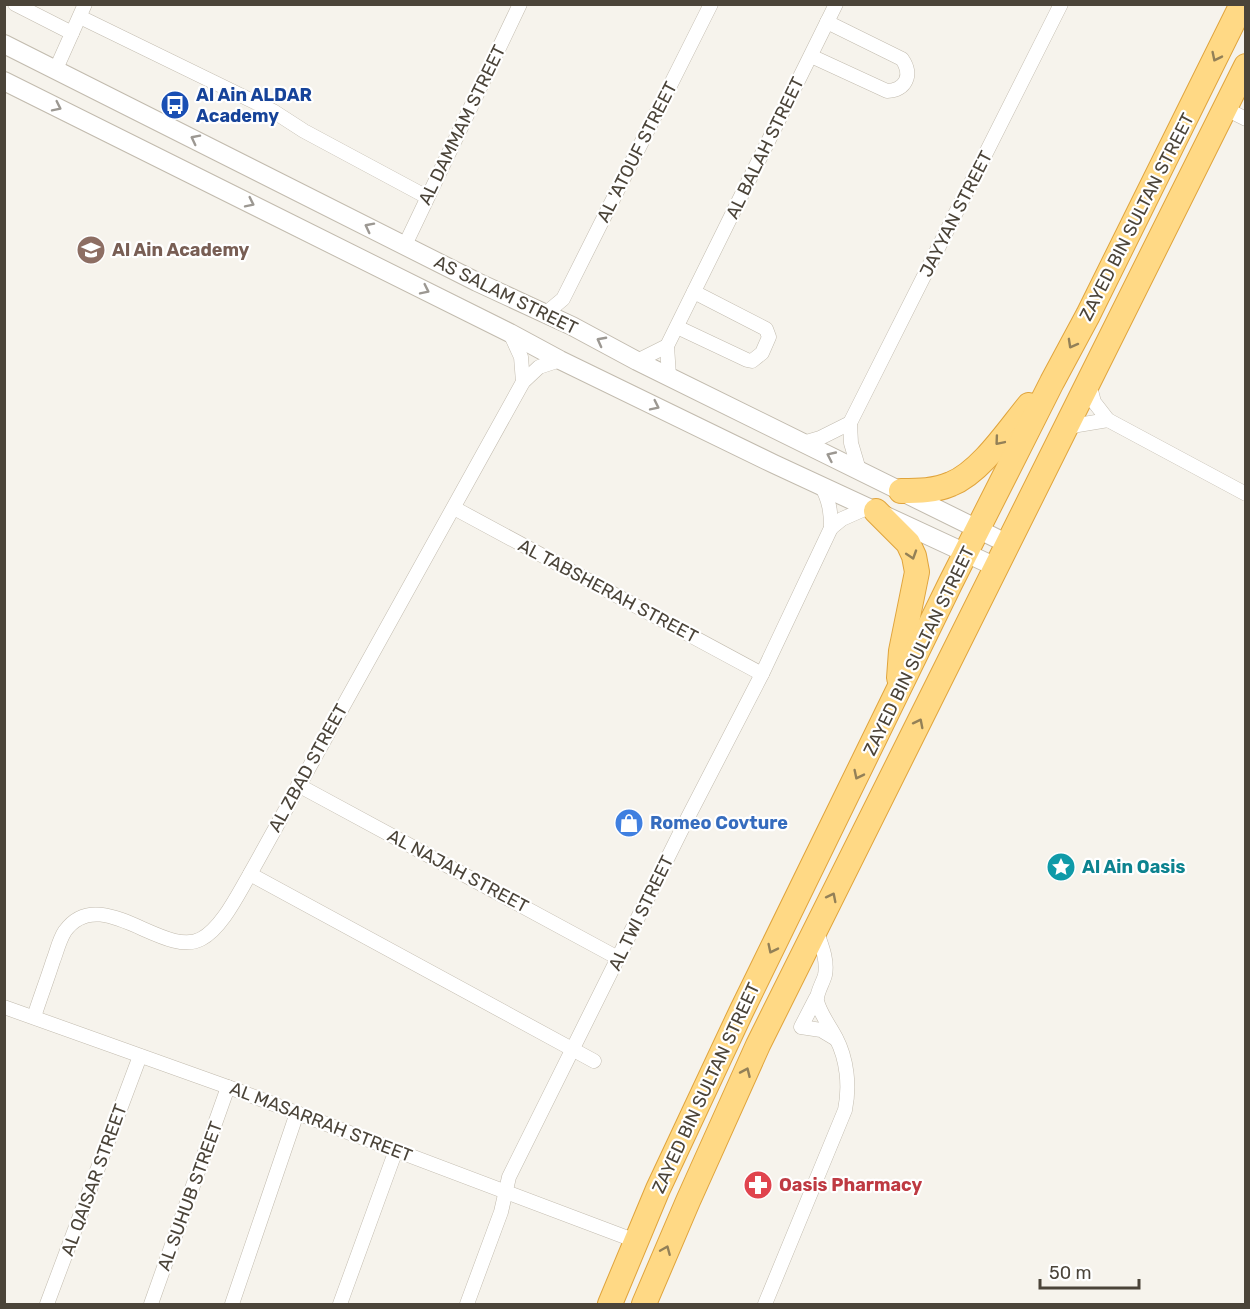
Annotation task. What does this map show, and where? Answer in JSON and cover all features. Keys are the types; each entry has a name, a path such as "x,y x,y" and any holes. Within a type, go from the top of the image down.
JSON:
{"highway":[{"name":"ZAYED BIN SULTAN STREET","path":"610,1305 636,1242 741,1012 966,552 1093,304 1242,4"},
{"name":"ZAYED BIN SULTAN STREET","path":"644,1305 683,1211 758,1045 1245,66"},
{"path":"901,491 938,488 959,481 982,461 1036,397 1052,382"},
{"path":"873,509 908,543 914,556 917,572 901,651 898,693"}],"street":[{"path":"15,4 72,33"},
{"name":"AL DAMMAM STREET","path":"405,245 520,4"},
{"name":"AL 'ATOUF STREET","path":"545,314 563,299 711,4"},
{"name":"AL BALAH STREET","path":"667,346 836,4"},
{"name":"JAYYAN STREET","path":"850,423 1061,4"},
{"path":"56,69 83,11 273,111 304,131 427,197"},
{"path":"811,56 887,91 895,91 907,81 907,66 902,59 827,22"},
{"name":"AS SALAM STREET","path":"4,44 477,282 572,326 637,361 1008,544"},
{"name":"AS SALAM STREET","path":"4,81 560,360 996,567"},
{"path":"1224,108 1245,119"},
{"path":"677,327 747,360 752,361 762,353 769,338 766,329 694,292"},
{"path":"563,299 572,326"},
{"path":"510,333 521,357 523,382"},
{"path":"637,361 667,346 669,376"},
{"name":"AL ZBAD STREET","path":"34,1017 65,932 80,918 102,915 175,941 189,943 199,941 207,935 223,917 250,874 523,382 539,368 560,360"},
{"path":"1088,380 1094,402 1108,420 1245,494"},
{"path":"1064,430 1086,423 1108,420"},
{"path":"803,443 820,438 850,423 851,443 859,470"},
{"path":"821,485 828,499 831,528"},
{"name":"AL TABSHERAH STREET","path":"454,508 762,674"},
{"path":"831,528 849,516 873,509"},
{"name":"AL TWI STREET","path":"467,1305 501,1212 509,1177 762,674 831,528"},
{"name":"AL NAJAH STREET","path":"298,785 618,958"},
{"path":"250,874 594,1061"},
{"path":"815,930 825,963 825,972 816,998 801,1027 821,1030 837,1040"},
{"path":"765,1305 845,1110 847,1098 846,1071 837,1040 816,998"},
{"name":"AL MASARRAH STREET","path":"6,1012 34,1017 228,1087 636,1242"},
{"name":"AL QAISAR STREET","path":"47,1305 140,1056"},
{"name":"AL SUHUB STREET","path":"151,1305 228,1087"},
{"path":"232,1305 297,1113"},
{"path":"340,1305 396,1150"}],"place":[{"name":"Al Ain ALDAR Academy","path":"175,105"},
{"name":"Al Ain Academy","path":"91,250"},
{"name":"Romeo Covture","path":"629,823"},
{"name":"Al Ain Oasis","path":"1061,867"},
{"name":"Oasis Pharmacy","path":"758,1185"}]}
